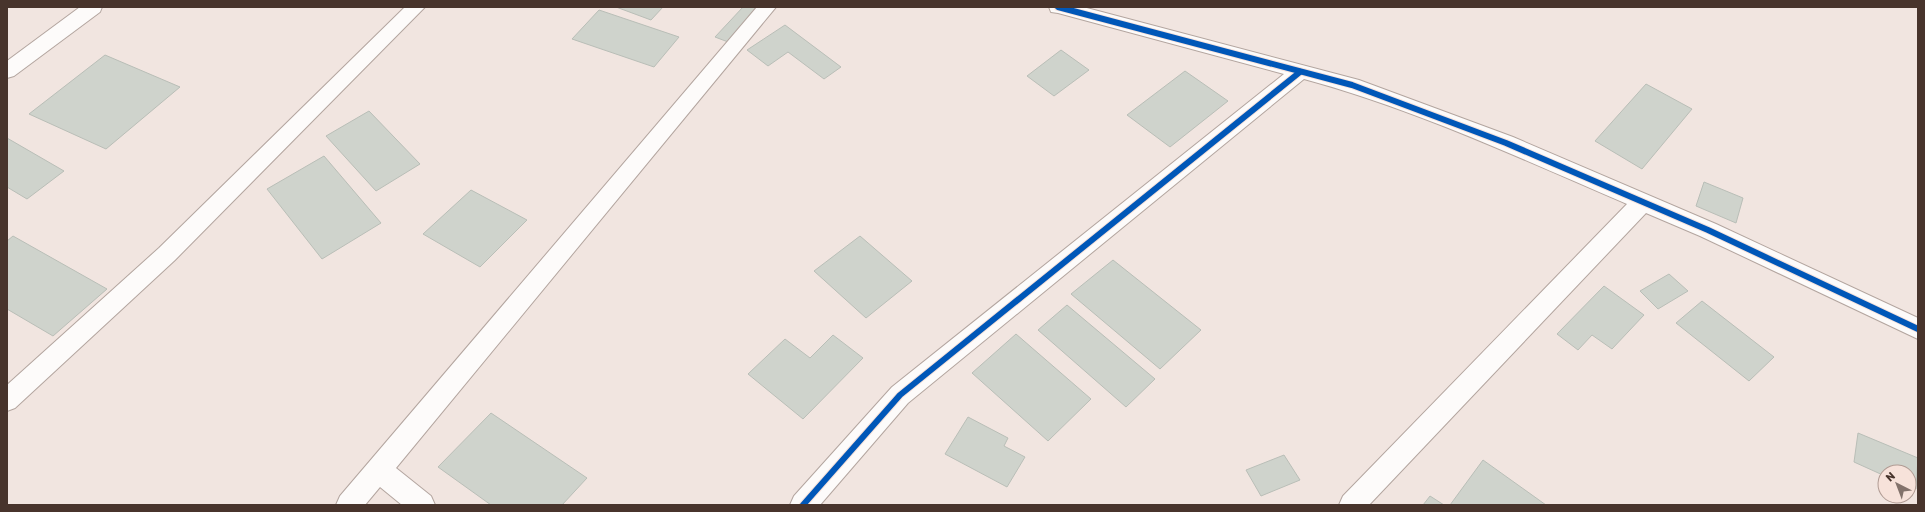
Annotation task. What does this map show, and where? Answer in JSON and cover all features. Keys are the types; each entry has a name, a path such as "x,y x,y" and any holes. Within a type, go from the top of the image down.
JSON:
{"street":[{"path":"7,71 93,7"},
{"path":"7,400 167,254 416,7"},
{"path":"349,505 767,7"},
{"path":"1058,7 1352,85 1476,132 1708,230 1918,329"},
{"path":"803,505 900,395 1300,72"},
{"path":"1352,505 1643,202"},
{"path":"379,470 422,505"}],"building":[{"path":"616,7 663,7 651,20"},
{"path":"743,7 772,7 736,45 715,37"},
{"path":"599,10 679,37 654,67 572,39"},
{"path":"785,25 841,67 824,79 788,52 768,66 747,50"},
{"path":"1061,50 1089,70 1054,96 1027,76"},
{"path":"105,55 180,87 106,149 29,114"},
{"path":"1185,71 1228,101 1170,147 1127,115"},
{"path":"1646,84 1692,109 1642,169 1595,141"},
{"path":"369,111 420,164 376,191 326,136"},
{"path":"7,138 64,171 27,199 7,187"},
{"path":"324,156 381,223 322,259 267,189"},
{"path":"1704,182 1743,198 1736,223 1696,206"},
{"path":"471,190 527,220 480,267 423,234"},
{"path":"13,236 107,289 53,336 7,309 7,241"},
{"path":"860,236 912,281 866,318 814,271"},
{"path":"1113,260 1201,330 1160,369 1071,294"},
{"path":"1669,274 1688,291 1658,309 1640,291"},
{"path":"1604,286 1644,315 1612,349 1592,335 1578,350 1557,334"},
{"path":"1702,301 1774,357 1749,381 1676,323"},
{"path":"1067,305 1155,379 1126,407 1038,330"},
{"path":"1016,334 1091,399 1048,441 972,373"},
{"path":"833,335 863,358 803,419 748,374 785,339 810,358"},
{"path":"491,413 587,478 562,505 491,505 438,467"},
{"path":"968,417 1008,438 1004,446 1025,457 1007,487 945,454"},
{"path":"1858,433 1918,458 1917,474 1917,464 1877,464 1877,472 1854,462"},
{"path":"1284,455 1300,480 1261,496 1246,470"},
{"path":"1483,460 1546,505 1450,505"},
{"path":"1430,496 1444,505 1423,505"}],"cycle path":[{"path":"1058,7 1352,85 1506,143 1708,230 1918,329"},
{"path":"803,505 900,395 1300,72"}]}
